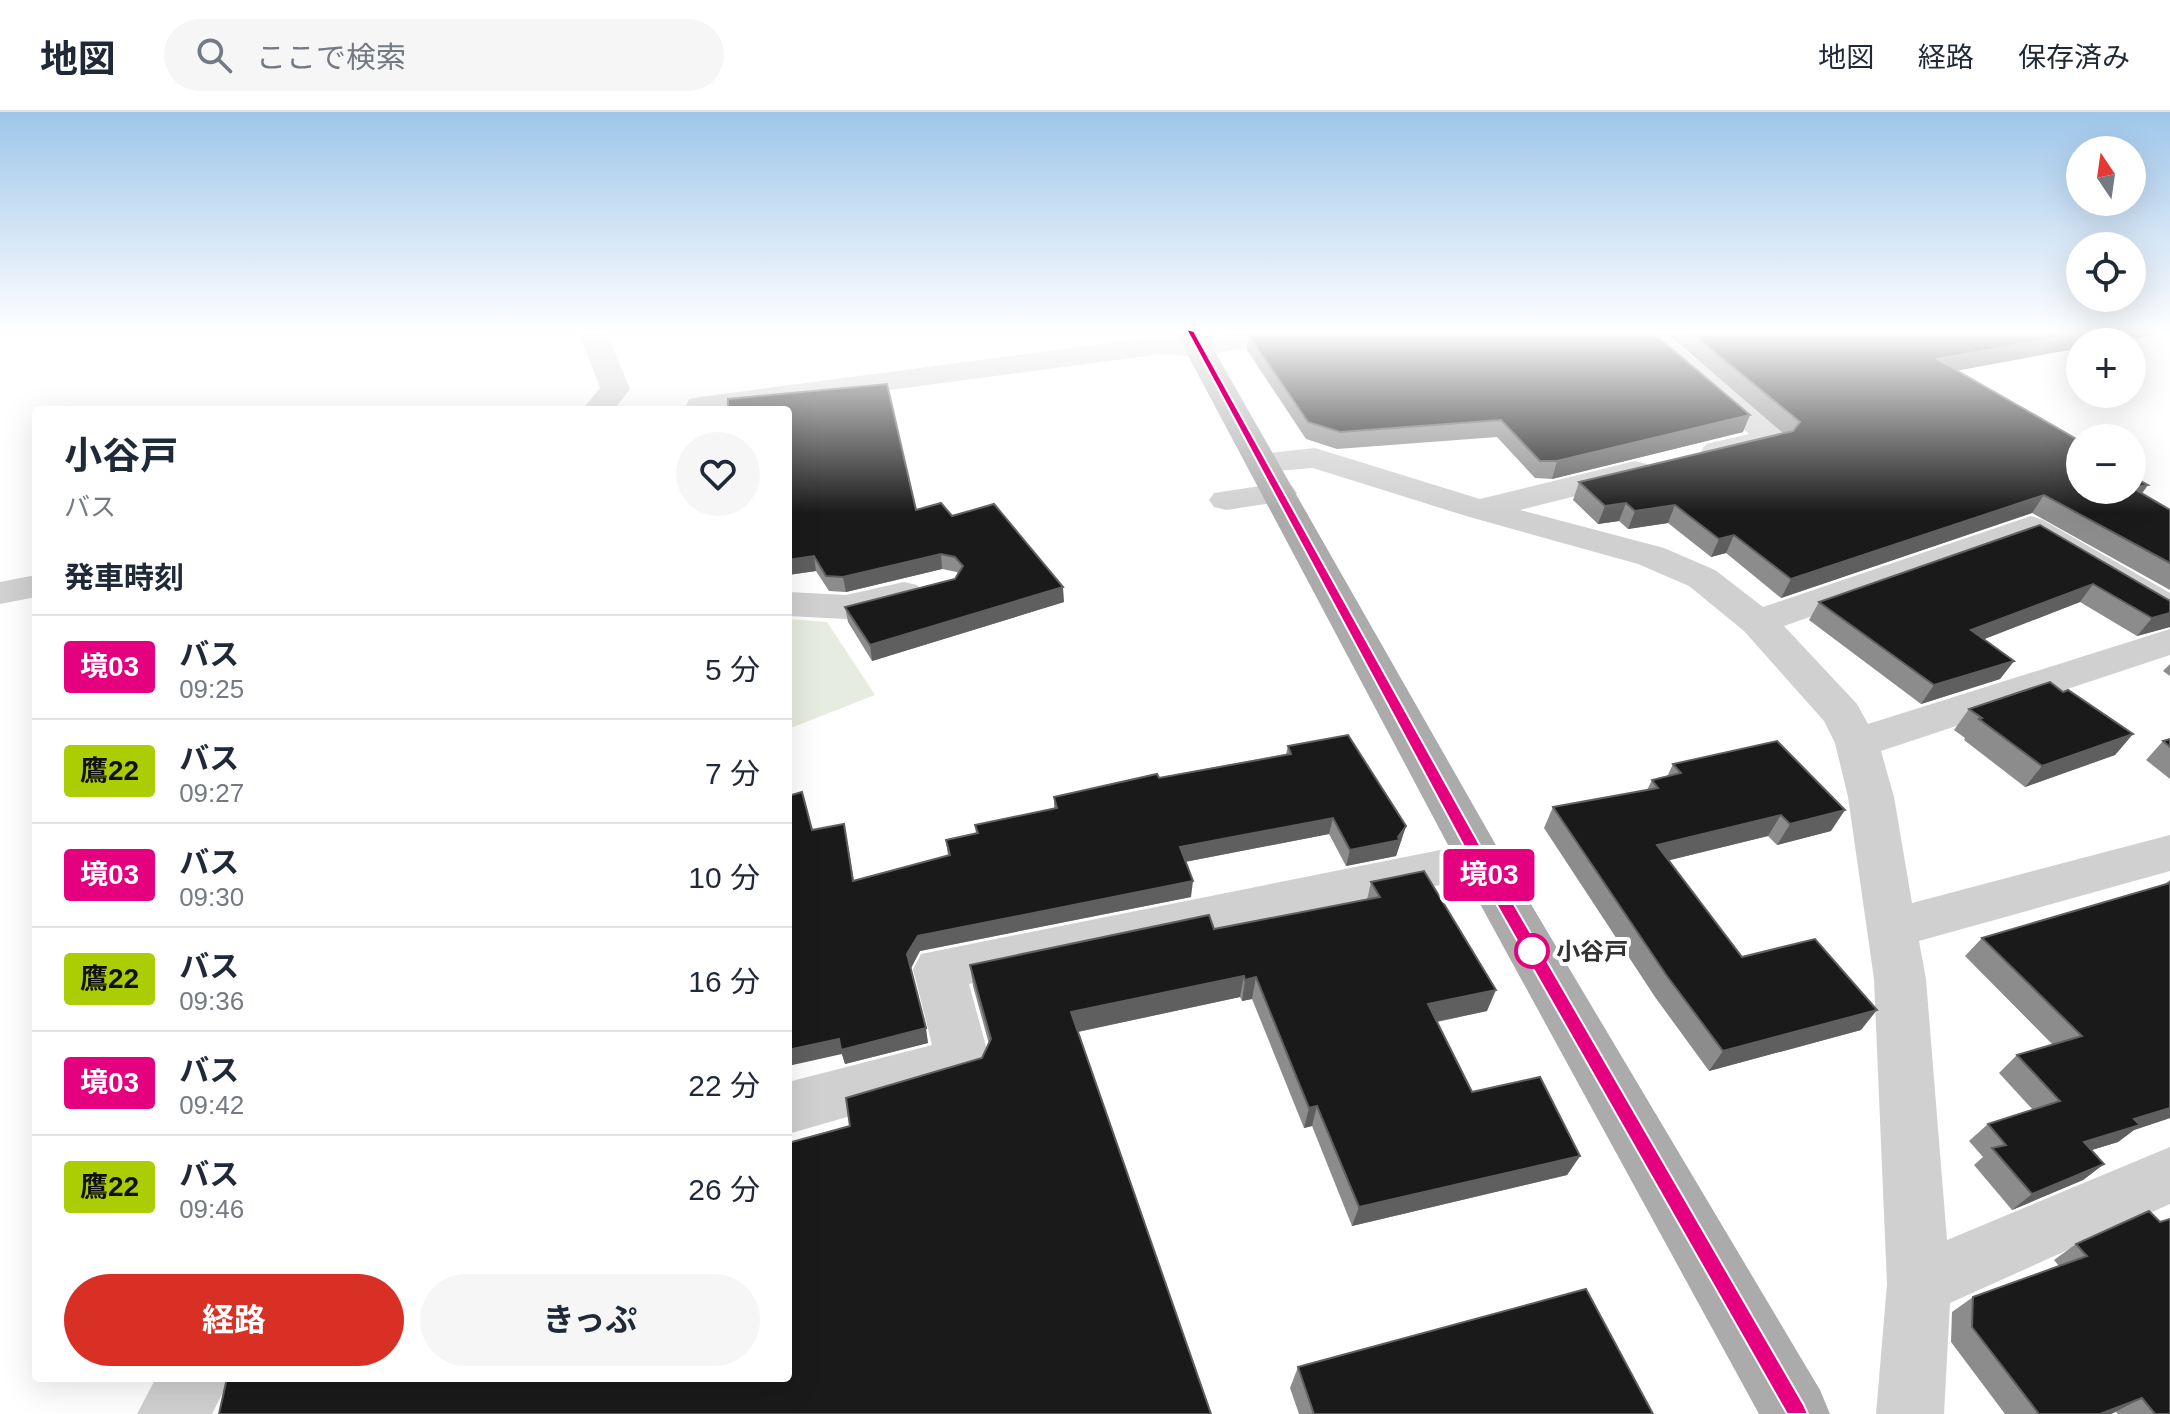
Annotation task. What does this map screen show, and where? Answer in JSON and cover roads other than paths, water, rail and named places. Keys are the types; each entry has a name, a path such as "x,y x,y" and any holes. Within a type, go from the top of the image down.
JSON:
{"main road":[{"path":"1223,392 1480,860 1796,1414"}],"street":[{"path":"700,406 808,392"},
{"path":"1478,509 1773,438 1717,392"},
{"path":"1226,500 1315,458 1478,509 1651,556 1702,578 1758,622 1842,714 1857,743 1894,928 1919,1284 1910,1414"},
{"path":"1758,622 2031,527 2170,609"},
{"path":"792,604 846,607 943,583"},
{"path":"0,593 32,587"},
{"path":"1857,743 2170,642"},
{"path":"1894,928 2170,853"},
{"path":"792,1107 963,1061 939,969 1480,860"},
{"path":"1919,1284 2170,1175"},
{"path":"171,1414 194,1382"}],"place":[{"name":"小谷戸","path":"1532,951"}]}
